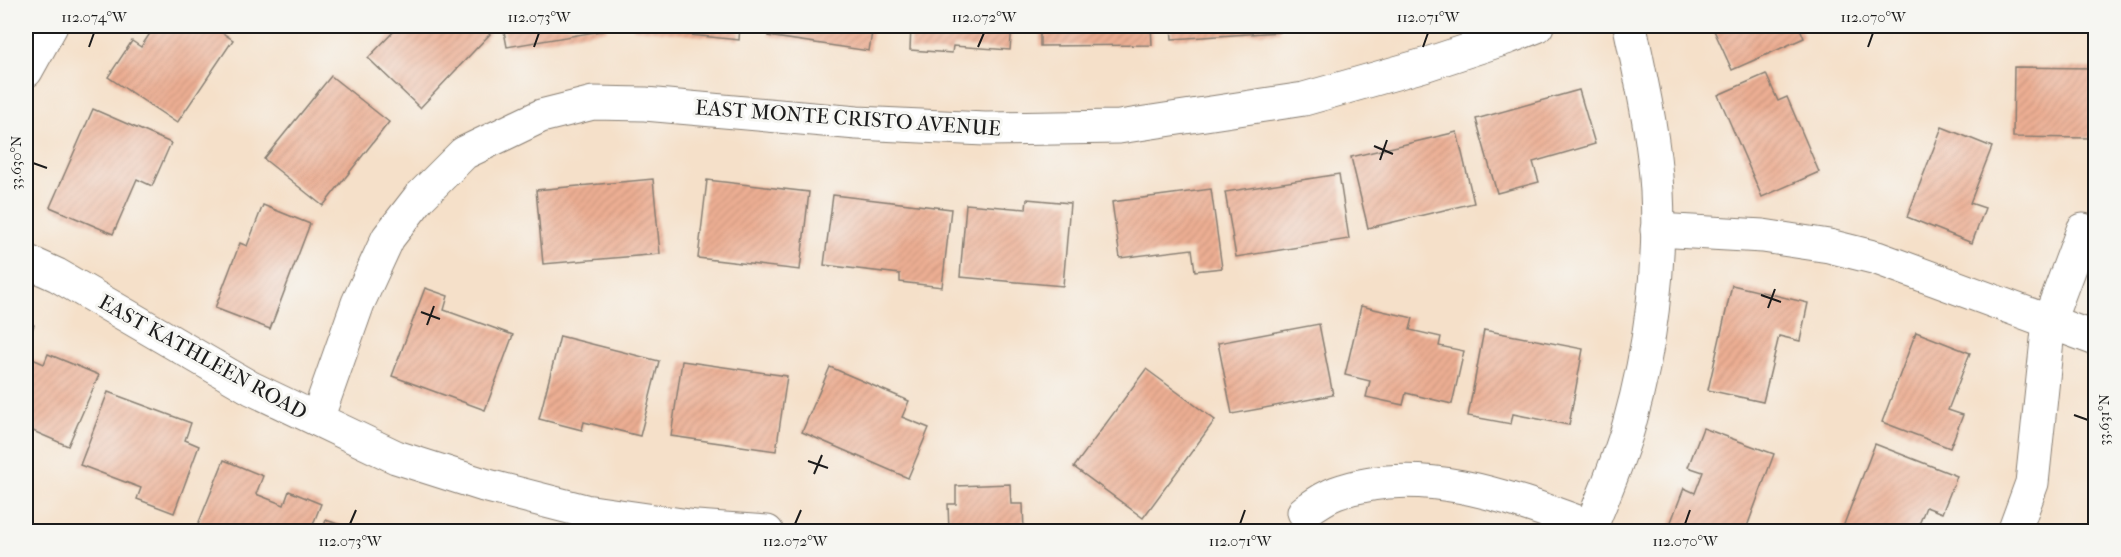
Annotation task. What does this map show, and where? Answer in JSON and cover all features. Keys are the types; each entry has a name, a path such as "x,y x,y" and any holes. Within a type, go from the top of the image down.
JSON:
{"street":[{"path":"26,70 51,26"},
{"name":"EAST MONTE CRISTO AVENUE","path":"317,419 358,303 388,238 419,198 464,153 541,116 593,103 645,104 857,123 962,128 1119,127 1304,99 1424,65 1509,38 1537,26"},
{"path":"1304,512 1334,493 1387,480 1441,483 1510,498 1590,529 1626,434 1640,379 1657,260 1657,191 1648,110 1630,26"},
{"path":"1657,230 1762,236 1828,246 1877,258 2096,339"},
{"path":"2014,531 2032,483 2049,321 2083,230"},
{"name":"EAST KATHLEEN ROAD","path":"26,261 57,275 251,388 396,457 484,485 585,511 696,527 767,531"}],"building":[{"path":"155,26 212,26 233,40 177,123 108,77 132,41 141,47"},
{"path":"399,26 481,26 490,34 420,108 368,58"},
{"path":"503,26 606,26 607,30 507,47"},
{"path":"633,26 740,26 739,40 633,29"},
{"path":"770,26 873,26 869,51 768,36"},
{"path":"911,26 1012,26 1010,50 953,46 952,53 910,50"},
{"path":"1040,26 1151,26 1152,45 1040,46"},
{"path":"1171,26 1280,26 1280,32 1172,39"},
{"path":"1712,26 1799,26 1804,38 1732,70"},
{"path":"2014,67 2096,68 2096,138 2013,137"},
{"path":"1766,74 1778,101 1787,97 1819,172 1762,197 1718,95"},
{"path":"331,76 389,122 323,206 264,159"},
{"path":"1579,90 1595,144 1533,162 1539,182 1497,193 1476,119"},
{"path":"93,109 171,143 152,186 137,179 113,234 50,207"},
{"path":"1942,127 1992,147 1970,203 1985,208 1972,243 1907,217"},
{"path":"1457,132 1474,203 1368,228 1351,157"},
{"path":"1339,174 1349,239 1236,257 1225,192"},
{"path":"653,179 660,254 543,264 536,190"},
{"path":"707,180 809,192 800,270 698,258"},
{"path":"1211,189 1222,268 1195,271 1192,249 1120,258 1112,202"},
{"path":"833,195 951,209 942,287 900,282 900,274 824,265"},
{"path":"1027,199 1070,203 1063,286 960,277 966,204 1026,209"},
{"path":"263,205 310,224 270,329 215,308 240,243 247,246"},
{"path":"1732,285 1808,303 1800,341 1779,336 1763,402 1708,390"},
{"path":"425,288 448,296 444,310 513,335 485,410 392,376"},
{"path":"1361,306 1413,318 1410,330 1441,337 1439,346 1464,351 1452,404 1406,393 1403,405 1366,397 1370,381 1345,375"},
{"path":"26,321 34,325 26,345"},
{"path":"1319,324 1333,395 1232,414 1218,343"},
{"path":"1484,330 1583,349 1569,425 1513,414 1511,424 1468,416"},
{"path":"1916,332 1970,353 1948,410 1963,415 1950,448 1882,422"},
{"path":"560,336 659,361 640,436 584,422 582,430 539,419"},
{"path":"48,354 99,375 68,446 26,428 26,356 44,364"},
{"path":"682,361 787,376 776,451 671,436"},
{"path":"830,367 909,401 902,417 929,428 908,478 802,432"},
{"path":"1146,369 1215,420 1143,518 1074,467"},
{"path":"108,392 191,423 185,440 199,446 174,513 137,499 141,488 80,465"},
{"path":"1703,428 1774,454 1745,532 1682,532 1669,527 1684,488 1695,493 1703,472 1688,467"},
{"path":"1875,444 1957,476 1942,513 1926,507 1916,532 1841,532"},
{"path":"224,460 263,476 256,494 284,505 289,491 321,504 310,532 195,532"},
{"path":"1010,484 1011,504 1023,504 1024,532 949,532 948,504 956,504 956,486"},
{"path":"326,520 358,531 358,532 322,532"}]}
